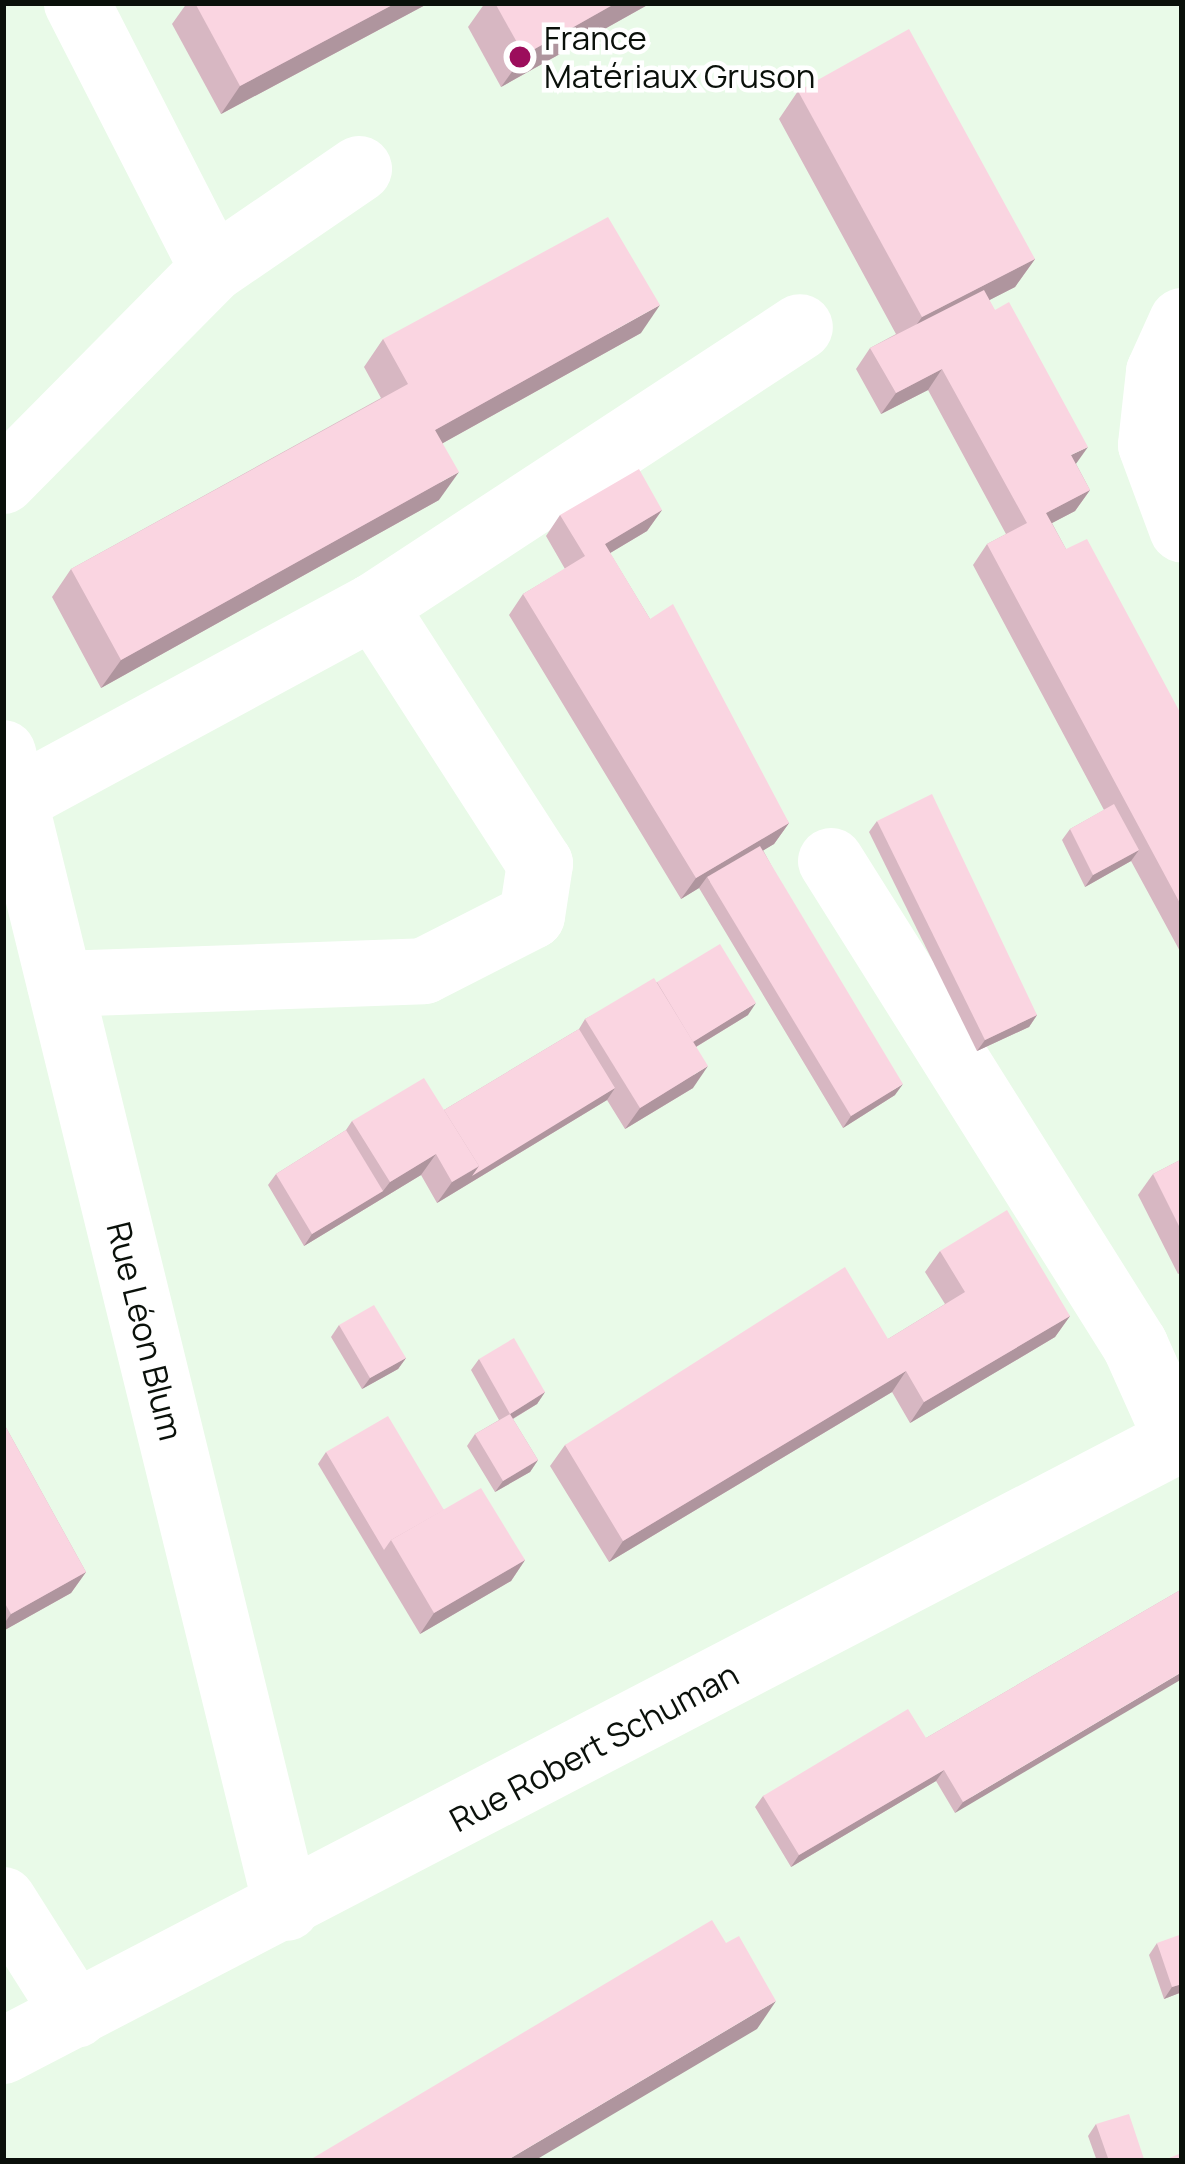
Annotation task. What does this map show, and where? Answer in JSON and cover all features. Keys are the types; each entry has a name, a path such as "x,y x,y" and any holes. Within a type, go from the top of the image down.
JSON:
{"street":[{"path":"77,3 213,269"},
{"path":"3,481 213,269 359,169"},
{"path":"1182,321 1151,427 1182,529"},
{"path":"9,777 374,606 800,327"},
{"path":"60,984 424,970 532,916 540,864 374,606"},
{"name":"Rue Léon Blum","path":"9,777 286,1908"},
{"path":"831,861 1135,1345 1180,1439"},
{"name":"Rue Robert Schuman","path":"3,2051 286,1908 1180,1439"},
{"path":"3,1900 76,2015"}],"building":[{"path":"195,3 396,3 240,86"},
{"path":"495,3 616,3 524,55"},
{"path":"909,29 1035,259 922,317 798,91"},
{"path":"608,217 660,305 435,430 459,472 121,660 71,569 408,384 383,339"},
{"path":"984,290 995,310 1009,302 1088,447 1071,455 1090,490 1046,513 1066,549 1087,539 1182,716 1182,907 987,544 1027,523 942,369 896,393 870,348"},
{"path":"639,469 662,510 605,544 650,619 673,604 789,823 696,878 523,594 585,556 560,515"},
{"path":"932,794 1037,1015 985,1040 877,821"},
{"path":"1114,804 1139,850 1093,875 1070,829"},
{"path":"760,846 903,1084 851,1116 707,877"},
{"path":"720,944 756,1003 693,1042 657,982"},
{"path":"654,978 708,1066 640,1108 585,1019"},
{"path":"579,1029 615,1088 472,1176 479,1166 444,1110"},
{"path":"424,1078 479,1166 452,1182 436,1154 390,1182 352,1121"},
{"path":"346,1130 383,1191 312,1234 276,1174"},
{"path":"1182,1159 1182,1232 1153,1174"},
{"path":"1007,1210 1070,1316 924,1402 906,1371 623,1541 565,1445 845,1267 888,1339 965,1292 940,1251"},
{"path":"374,1305 406,1358 370,1378 339,1325"},
{"path":"514,1338 545,1392 510,1414 479,1359"},
{"path":"510,1414 538,1460 503,1481 475,1434"},
{"path":"388,1416 444,1510 391,1540 384,1550 326,1452"},
{"path":"3,1422 86,1572 11,1614 3,1600"},
{"path":"481,1488 525,1560 434,1613 391,1540"},
{"path":"1182,1589 1182,1672 963,1802 944,1770 799,1855 763,1796 908,1709 926,1738"},
{"path":"712,1920 726,1943 739,1936 776,2001 506,2161 308,2161"},
{"path":"1182,1934 1182,1984 1172,1987 1157,1943"},
{"path":"1129,2114 1144,2159 1109,2161 1096,2124"}],"place":[{"name":"France Matériaux Gruson","path":"520,57"}]}
